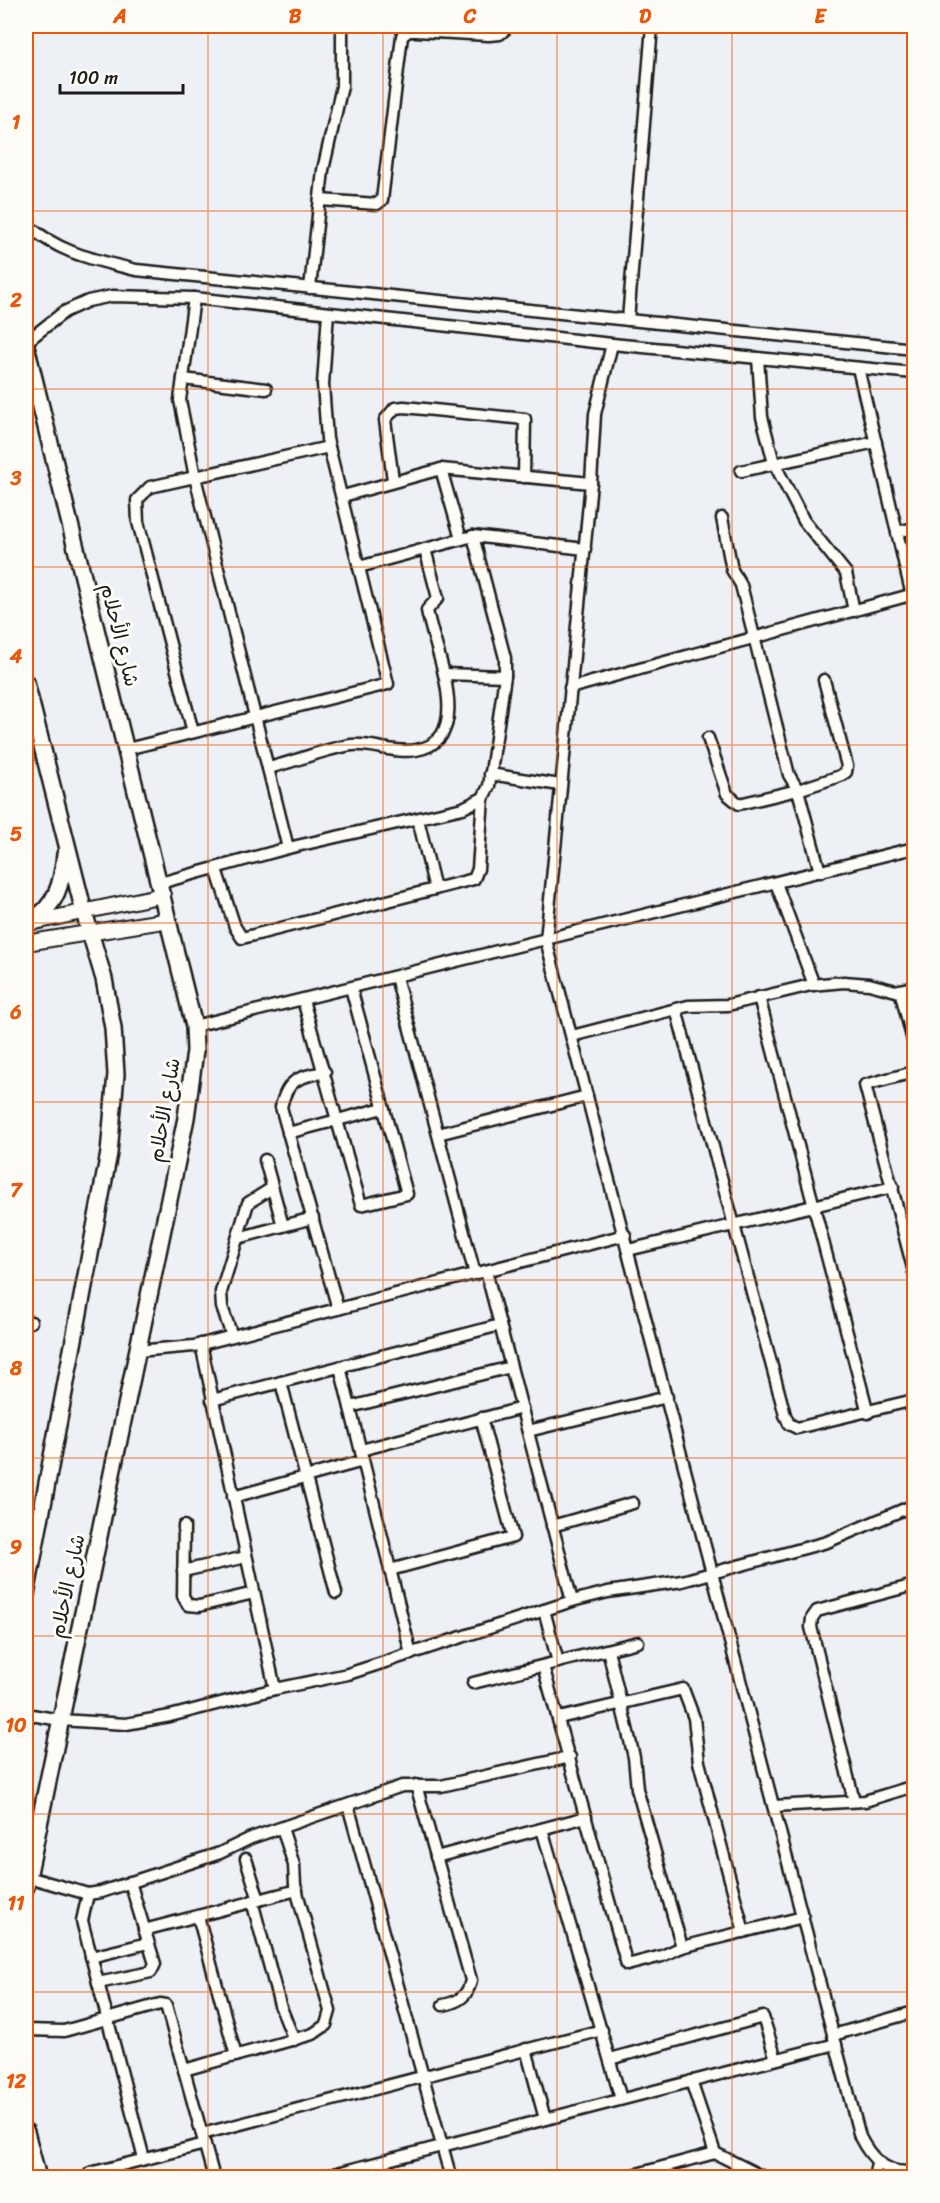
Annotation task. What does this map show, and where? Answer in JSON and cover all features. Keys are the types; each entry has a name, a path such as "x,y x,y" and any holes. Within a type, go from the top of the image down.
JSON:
{"main road":[{"name":"شارع الأحلام","path":"26,344 162,889 194,1026 195,1051 186,1118 27,1882"},
{"name":"شارع الأحلام","path":"26,683 84,912 104,979 113,1028 116,1074 109,1153 29,1558 26,1595"},
{"path":"28,923 47,909 58,891 66,842"},
{"path":"28,923 84,912 162,889"},
{"path":"26,943 169,920"},
{"path":"26,2132 38,2178"}],"street":[{"path":"310,288 323,170 342,86 342,26"},
{"path":"320,200 377,204 382,200 402,36 416,31 500,34 509,26"},
{"path":"628,320 652,26"},
{"path":"26,224 55,246 72,255 136,270 915,349"},
{"path":"26,344 57,316 88,301 112,296 194,298 612,344 915,373"},
{"path":"194,298 180,400 195,477 288,848"},
{"path":"127,749 388,684 329,447 324,417 323,384 328,313"},
{"path":"612,344 595,414 585,549 546,940 714,1571 860,2137 877,2163 904,2173 915,2171"},
{"path":"758,358 762,417 774,463 804,521 846,573 854,611"},
{"path":"570,688 854,611 914,598 858,368"},
{"path":"183,379 266,388"},
{"path":"393,480 385,420 394,408 404,407 525,419 524,477"},
{"path":"741,471 876,442"},
{"path":"193,732 137,512 137,500 150,487 329,447"},
{"path":"343,496 393,480 441,469 591,483"},
{"path":"216,869 235,927 242,938 474,879 478,869 483,798 490,774 505,676 505,658 467,538 441,469"},
{"path":"722,518 732,570 741,585 789,775 798,790 820,872"},
{"path":"897,532 915,528"},
{"path":"359,567 467,538 585,549"},
{"path":"268,768 351,745 415,751 438,741 443,736 448,712 444,674 427,610 438,598 425,549"},
{"path":"444,674 505,676"},
{"path":"708,738 727,794 732,801 739,804 798,790 846,772 824,680"},
{"path":"490,774 560,785"},
{"path":"162,889 216,869 288,848 463,808 483,798"},
{"path":"418,819 435,889"},
{"path":"194,1026 915,848"},
{"path":"776,883 814,985"},
{"path":"396,977 438,1134 500,1325 572,1601"},
{"path":"572,1036 676,1009 728,1005 814,985 844,982 900,990 915,987"},
{"path":"303,1000 361,1205 407,1194 351,988"},
{"path":"900,990 915,1045"},
{"path":"759,997 868,1413"},
{"path":"676,1009 789,1424 797,1428 912,1401 915,1419"},
{"path":"325,1072 307,1075 285,1090 281,1107 338,1309"},
{"path":"915,1072 866,1085 915,1272"},
{"path":"438,1134 588,1096"},
{"path":"288,1132 383,1108"},
{"path":"265,1160 283,1226"},
{"path":"628,1250 892,1187"},
{"path":"232,1336 222,1307 221,1292 248,1203 272,1188"},
{"path":"237,1238 313,1218"},
{"path":"137,1351 201,1344 625,1235"},
{"path":"212,1400 500,1325"},
{"path":"201,1344 275,1689"},
{"path":"340,1366 411,1654"},
{"path":"350,1407 511,1366"},
{"path":"281,1382 336,1593"},
{"path":"528,1431 667,1396"},
{"path":"233,1497 306,1477 362,1455 522,1408"},
{"path":"390,1570 513,1538 482,1418"},
{"path":"552,1526 633,1503"},
{"path":"26,1714 60,1720 126,1724 170,1716 275,1689 348,1674 572,1601 608,1592 682,1581 827,1542 915,1505"},
{"path":"184,1526 183,1596 188,1605 199,1606 254,1593"},
{"path":"183,1571 246,1557"},
{"path":"854,1801 812,1627 812,1618 817,1611 915,1586"},
{"path":"544,1610 558,1662"},
{"path":"473,1683 638,1642"},
{"path":"608,1650 619,1704 634,1756 637,1790 682,1947"},
{"path":"543,1666 627,1965 662,1956 682,1947 803,1917"},
{"path":"559,1718 683,1689 694,1718 699,1762 744,1932"},
{"path":"27,1882 88,1893 219,1853 348,1805 416,1785 441,1786 570,1757"},
{"path":"416,1785 471,1980 464,1997 455,2003 443,2005"},
{"path":"774,1806 854,1801 915,1786"},
{"path":"348,1805 451,2178"},
{"path":"436,1857 586,1816"},
{"path":"184,2070 313,2034 326,2025 330,2011 297,1890 294,1864 282,1828"},
{"path":"542,1829 621,2099"},
{"path":"246,1859 280,2006 294,2040"},
{"path":"98,1983 151,1972 155,1964 130,1882"},
{"path":"144,1930 297,1890"},
{"path":"88,1893 82,1921 144,2159"},
{"path":"198,1916 236,2056"},
{"path":"91,1957 148,1943"},
{"path":"26,2030 64,2031 160,2004 166,2005 214,2178"},
{"path":"318,2178 776,2059 915,2012"},
{"path":"610,2059 762,2017 776,2059"},
{"path":"90,2173 424,2076 602,2030"},
{"path":"526,2049 545,2119"},
{"path":"691,2081 715,2153"},
{"path":"622,2178 715,2153 765,2178"},
{"path":"874,2178 877,2163"}]}
